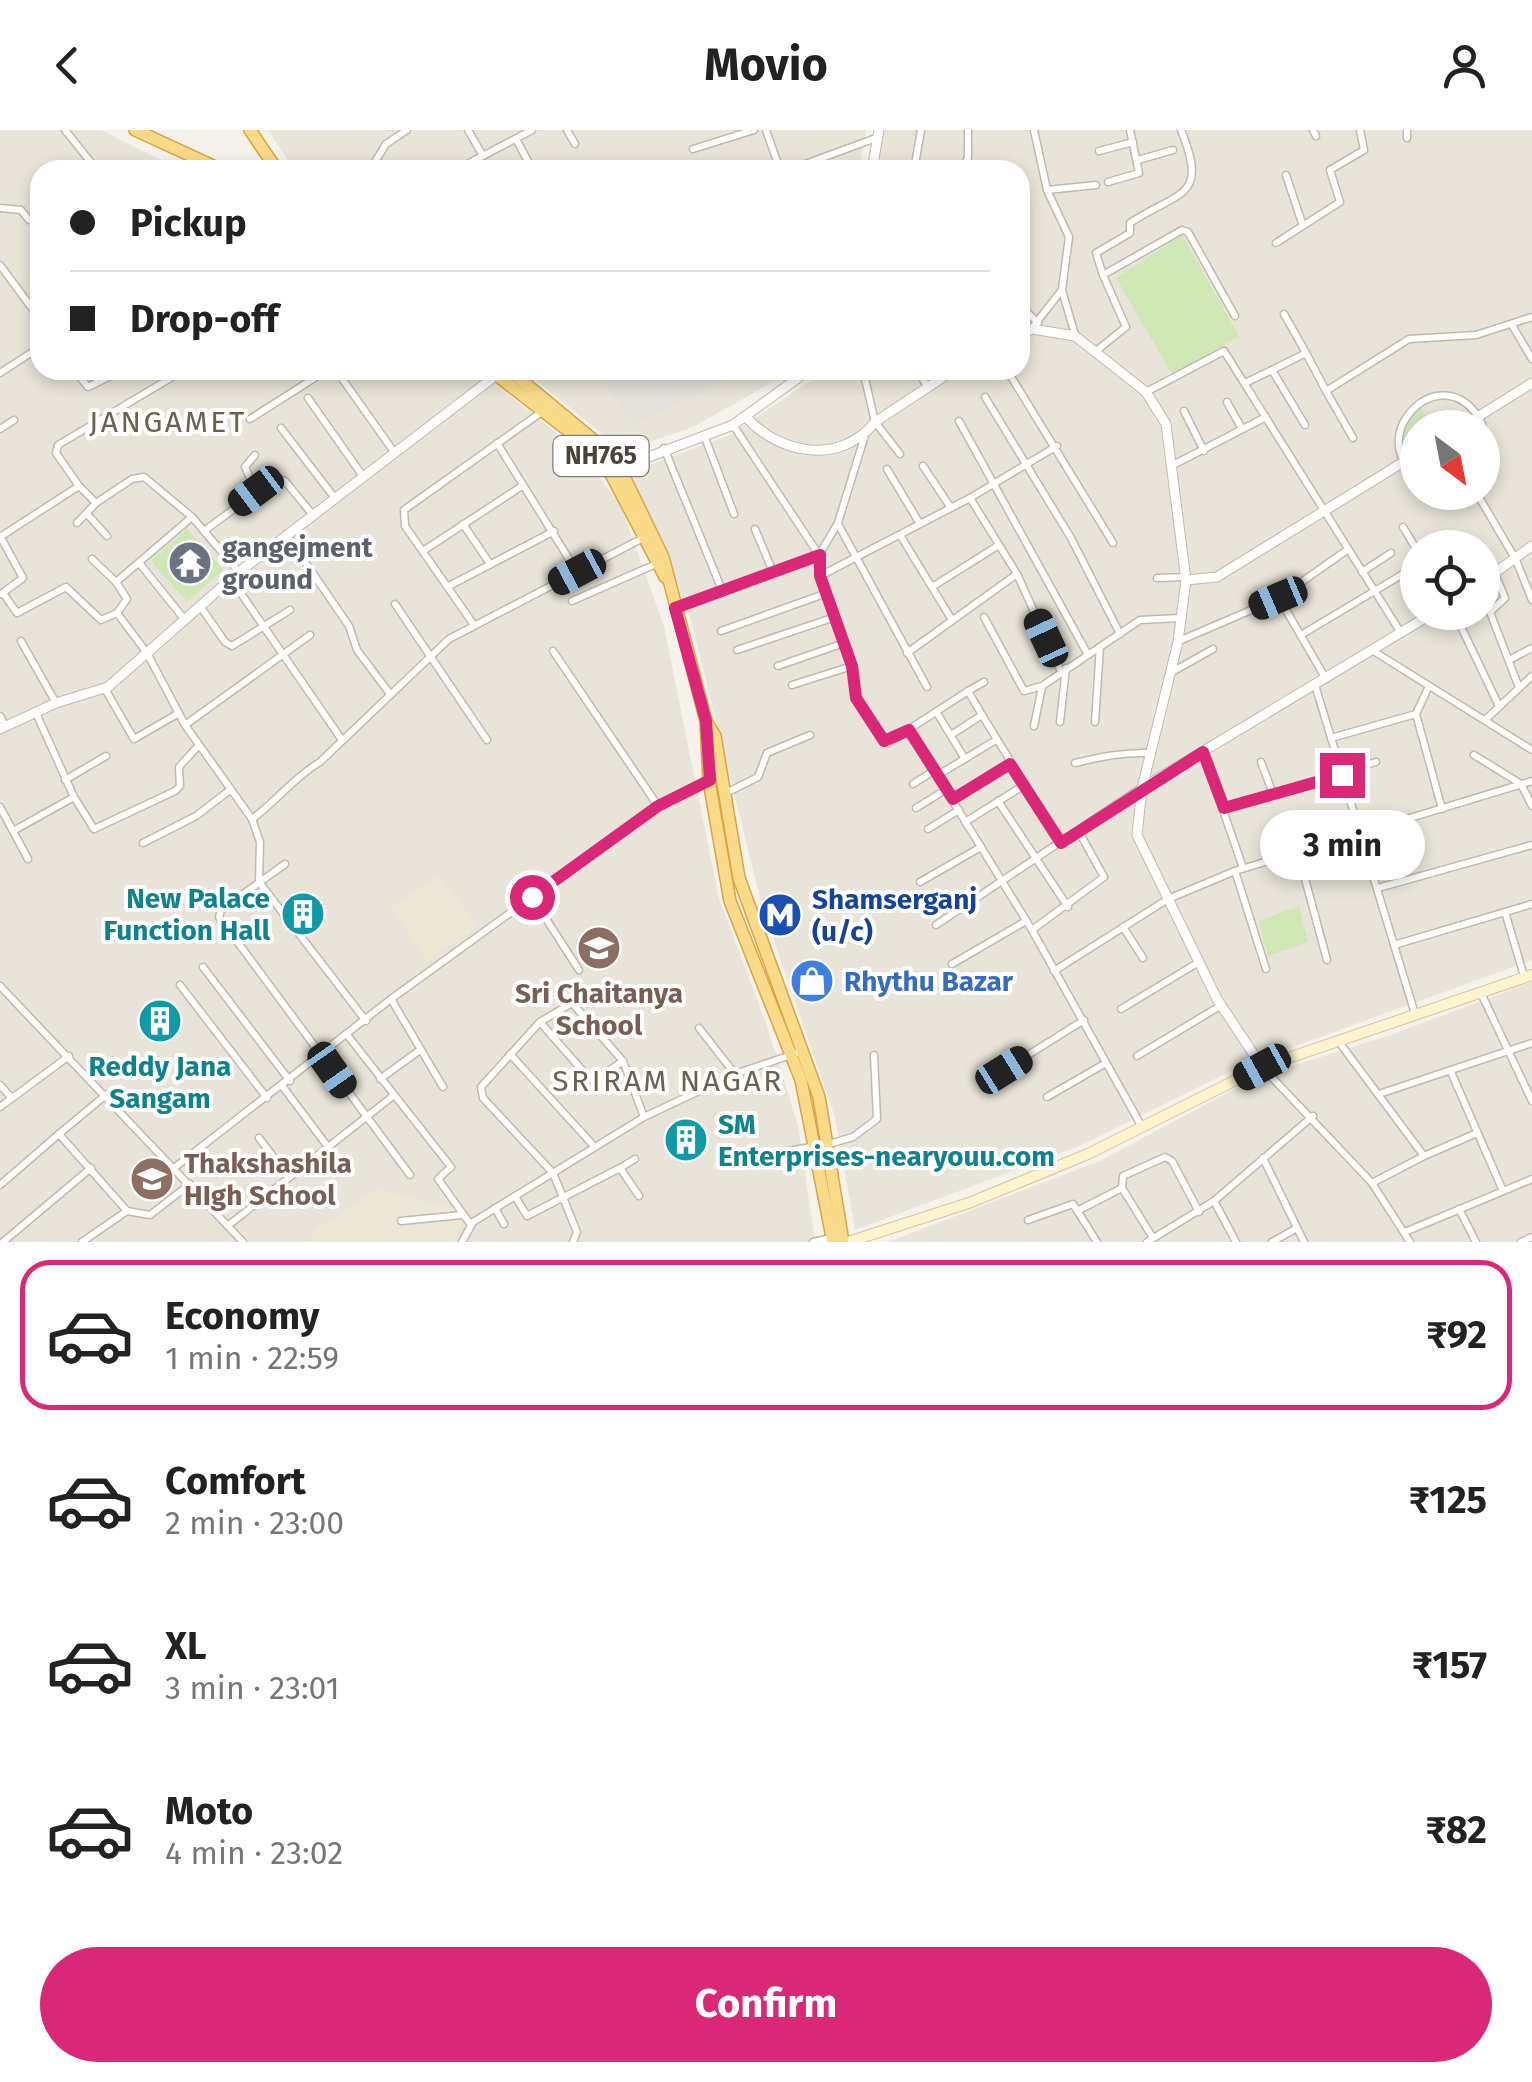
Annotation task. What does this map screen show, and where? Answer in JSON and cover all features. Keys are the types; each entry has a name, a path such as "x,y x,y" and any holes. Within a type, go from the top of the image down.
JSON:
{"highway":[{"path":"135,130 200,160"},
{"path":"250,130 268,160"},
{"name":"NH765","path":"509,380 615,470 663,557 706,721 710,780 730,901 819,1098 822,1145 839,1241"},
{"name":"NH765","path":"511,380 608,448 643,538 668,580"},
{"name":"NH765","path":"706,721 715,736 723,774 739,878 796,1052"}],"main road":[{"path":"839,1241 969,1203 1143,1128 1262,1067 1528,976"}],"street":[{"path":"65,130 86,160"},
{"path":"376,160 386,144 407,130"},
{"path":"468,130 483,156"},
{"path":"476,160 532,130"},
{"path":"567,130 575,144"},
{"path":"708,130 713,142"},
{"path":"693,149 754,130"},
{"path":"766,130 776,160"},
{"path":"916,160 921,130"},
{"path":"967,160 968,130"},
{"path":"1034,130 1047,190 1069,236 1062,290 1075,336"},
{"path":"1108,182 1139,173 1130,130"},
{"path":"1096,351 1126,327 1096,253 1130,233 1130,223 1182,195 1190,185 1194,165 1181,130"},
{"path":"1276,243 1302,222 1340,202 1330,170 1364,150 1367,145 1360,130"},
{"path":"814,160 878,134"},
{"path":"874,160 878,134"},
{"path":"516,139 527,160"},
{"path":"1099,151 1133,142"},
{"path":"1138,160 1173,150"},
{"path":"1286,176 1302,222"},
{"path":"1047,190 1096,184"},
{"path":"0,208 22,210 30,220"},
{"path":"1103,276 1185,230 1235,316"},
{"path":"0,265 30,306"},
{"path":"1030,329 1062,290"},
{"path":"1284,314 1354,438"},
{"path":"1326,391 1410,339 1476,335 1532,317"},
{"path":"1030,319 1035,326 1075,336 1096,351 1146,392 1166,424 1186,579 1178,642 1142,788 1137,834 1220,1006 1262,1067 1372,1183 1410,1242"},
{"path":"1512,325 1532,359"},
{"path":"1146,392 1224,352 1401,634"},
{"path":"1245,382 1306,353"},
{"path":"0,373 30,354"},
{"path":"1272,370 1305,425"},
{"path":"96,503 55,451 167,380"},
{"path":"250,419 310,380"},
{"path":"343,380 394,452"},
{"path":"0,716 3,728 56,704 105,689 286,534 490,380"},
{"path":"615,470 664,448 733,425 796,380"},
{"path":"865,380 874,422 900,454"},
{"path":"923,380 926,386"},
{"path":"936,380 874,422 865,434 838,522 820,555 820,576 852,666 856,698 884,741 909,730 984,682"},
{"path":"1013,380 1113,543"},
{"path":"1488,410 1532,382"},
{"path":"1410,410 1440,396 1456,398 1471,410"},
{"path":"984,397 1071,538 1120,634"},
{"path":"308,398 362,475"},
{"path":"1227,402 1242,429"},
{"path":"474,626 405,526 404,510 543,410"},
{"path":"1184,411 1204,451"},
{"path":"746,417 766,439 796,450 836,447 865,434"},
{"path":"1173,465 1266,417"},
{"path":"0,429 14,420"},
{"path":"959,421 1087,653"},
{"path":"733,425 820,555"},
{"path":"282,428 334,497"},
{"path":"704,435 734,514"},
{"path":"497,443 577,572"},
{"path":"820,576 970,498 1056,446"},
{"path":"664,448 722,590"},
{"path":"255,455 245,472 256,491"},
{"path":"1157,578 1217,577 1400,464"},
{"path":"924,466 951,508"},
{"path":"887,469 920,524"},
{"path":"77,524 89,516 96,503 132,479 144,477 204,531 342,740"},
{"path":"204,531 256,491 281,478 312,514"},
{"path":"79,486 0,536 24,578 2,594 17,613 66,587 101,620 116,613 126,598 116,582 92,560"},
{"path":"423,551 522,486"},
{"path":"970,498 1017,574 1063,668 1060,722"},
{"path":"1487,510 1516,560 1532,600"},
{"path":"89,516 108,536"},
{"path":"116,582 192,517"},
{"path":"838,522 926,687"},
{"path":"463,524 490,564"},
{"path":"755,529 773,572"},
{"path":"449,586 554,531"},
{"path":"286,534 350,626 357,650 390,694"},
{"path":"900,535 952,620"},
{"path":"252,819 430,656 474,626 643,538"},
{"path":"932,586 999,545"},
{"path":"1500,570 1532,546"},
{"path":"1178,642 1278,598 1347,550"},
{"path":"1362,572 1391,553"},
{"path":"675,608 820,555"},
{"path":"140,564 184,620"},
{"path":"572,602 656,564"},
{"path":"907,654 1017,574"},
{"path":"1301,634 1400,576"},
{"path":"720,631 827,593"},
{"path":"1278,598 1326,679"},
{"path":"395,604 487,740"},
{"path":"200,606 232,646 290,610"},
{"path":"116,613 147,653 186,726 252,819 260,842 259,882 366,1021"},
{"path":"737,650 835,616"},
{"path":"984,617 1024,692 1042,686 1063,668 1140,620 1180,618"},
{"path":"936,925 1142,788 1407,630"},
{"path":"1463,630 1498,704"},
{"path":"1497,630 1518,685"},
{"path":"186,726 310,635"},
{"path":"21,640 56,704"},
{"path":"778,666 844,642"},
{"path":"1095,722 1100,646"},
{"path":"1170,672 1213,648"},
{"path":"1509,660 1532,648"},
{"path":"554,651 658,806"},
{"path":"1374,652 1532,750"},
{"path":"792,684 852,666"},
{"path":"1484,720 1532,676"},
{"path":"1034,726 1042,686"},
{"path":"1315,686 1416,1016"},
{"path":"1429,686 1416,714 1442,809"},
{"path":"105,689 134,739 179,713"},
{"path":"968,692 1023,786"},
{"path":"936,712 965,758"},
{"path":"36,713 65,780 100,837"},
{"path":"1331,738 1416,714"},
{"path":"951,735 982,715"},
{"path":"909,730 1032,930 1143,1128"},
{"path":"726,792 758,777 767,753 810,735"},
{"path":"913,784 996,740"},
{"path":"94,829 176,791 180,786 179,767 199,745"},
{"path":"1075,763 1106,760 1123,752 1150,753"},
{"path":"1203,752 1224,808 1266,969"},
{"path":"1474,755 1521,784 1532,806"},
{"path":"65,780 106,756"},
{"path":"1261,762 1273,794"},
{"path":"1224,808 1376,762"},
{"path":"953,799 1010,764"},
{"path":"174,1168 391,999 658,806 723,774"},
{"path":"1054,971 1168,899 1239,869 1532,781"},
{"path":"966,822 1023,786 1029,787 1061,843"},
{"path":"916,808 946,788"},
{"path":"143,843 196,816 230,790"},
{"path":"13,831 74,797"},
{"path":"998,801 1068,907"},
{"path":"0,807 28,859"},
{"path":"928,829 959,810"},
{"path":"1032,930 1104,877 1078,832"},
{"path":"1378,888 1532,845"},
{"path":"920,882 981,848"},
{"path":"1298,853 1327,960"},
{"path":"285,864 221,910 219,917 410,1175"},
{"path":"532,897 579,970"},
{"path":"1394,945 1532,904"},
{"path":"1505,912 1528,976"},
{"path":"952,964 1026,921"},
{"path":"1123,926 1143,958"},
{"path":"1121,1010 1198,962"},
{"path":"203,966 290,1081"},
{"path":"180,984 267,1098"},
{"path":"0,986 107,1094 243,1242"},
{"path":"1481,992 1532,1102"},
{"path":"391,999 443,1087"},
{"path":"573,1242 577,1232 552,1173 483,1098 482,1087 540,1022 567,1005 578,1006 623,1061 644,1117"},
{"path":"1138,1056 1220,1006"},
{"path":"1004,1070 1084,1020"},
{"path":"540,1022 588,1078 595,1080 623,1061"},
{"path":"699,1028 736,1074"},
{"path":"348,1036 451,1166 438,1179 464,1214 474,1242"},
{"path":"1339,1042 1424,1156"},
{"path":"1379,1094 1532,1043"},
{"path":"380,1079 420,1050"},
{"path":"462,1242 469,1228 495,1208 593,1145 736,1074 796,1052"},
{"path":"510,1054 593,1145"},
{"path":"772,1154 854,1137 877,1119 874,1055"},
{"path":"0,1107 69,1056"},
{"path":"1047,1097 1106,1063"},
{"path":"1451,1072 1503,1191"},
{"path":"0,1085 12,1098"},
{"path":"282,1087 328,1146"},
{"path":"0,1185 107,1094"},
{"path":"230,1224 393,1096"},
{"path":"1199,1212 1172,1161 1166,1157 1123,1176 1122,1188 1150,1240 1199,1212 1214,1201 1312,1116"},
{"path":"1372,1183 1478,1133"},
{"path":"59,1134 127,1211 150,1215 190,1184"},
{"path":"259,1138 288,1176"},
{"path":"515,1196 527,1216 636,1158"},
{"path":"1264,1158 1304,1242"},
{"path":"3,1242 92,1168"},
{"path":"620,1168 639,1196"},
{"path":"1405,1232 1532,1178"},
{"path":"1080,1210 1122,1188"},
{"path":"1214,1201 1236,1242"},
{"path":"1028,1220 1071,1204 1080,1210 1097,1242"},
{"path":"495,1208 504,1224"},
{"path":"1459,1210 1476,1242"},
{"path":"82,1242 127,1211"},
{"path":"401,1221 464,1214"},
{"path":"1272,1242 1297,1228"},
{"path":"1520,1242 1532,1237"},
{"path":"813,1242 839,1241"}],"shaded area":[{"path":"0,130 101,130 161,160 30,160 30,380 490,380 574,447 620,504 664,626 719,899 766,1023 798,1125 815,1242 0,1242"},
{"path":"268,130 866,130 861,160 288,160"},
{"path":"882,130 1532,130 1532,960 1243,1065 1082,1145 855,1230 835,1117 762,906 690,616 630,472 730,435 812,380 1030,380 1030,160 877,160"},
{"path":"536,380 776,380 693,427 623,451"},
{"path":"601,380 728,380 634,424"},
{"path":"439,875 478,926 427,961 391,908"},
{"path":"1532,982 1532,1242 888,1242 1100,1161 1255,1078 1393,1034"},
{"path":"377,1189 466,1212 454,1242 308,1242 316,1229"}],"green space":[{"path":"1182,235 1239,336 1173,376 1116,278"},
{"path":"187,529 223,570 187,602 151,561"},
{"path":"1299,906 1308,942 1268,956 1259,921"}],"place":[{"name":"gangejment ground","path":"190,563"},
{"name":"New Palace Function Hall","path":"303,914"},
{"name":"Shamserganj (u/c)","path":"780,915"},
{"name":"Sri Chaitanya School","path":"599,948"},
{"name":"Rhythu Bazar","path":"812,981"},
{"name":"Reddy Jana Sangam","path":"160,1021"},
{"name":"SM Enterprises-nearyouu.com","path":"686,1140"},
{"name":"Thakshashila HIgh School","path":"152,1179"}],"district":[{"name":"JANGAMET","path":"168,422"},
{"name":"SRIRAM NAGAR","path":"668,1081"}],"route":[{"path":"532,897 658,806 710,780 706,721 675,608 820,555 820,576 852,666 856,698 884,741 888,743 909,730 953,799 1010,764 1023,786 1029,787 1061,843 1203,752 1224,808 1342,775"}]}
